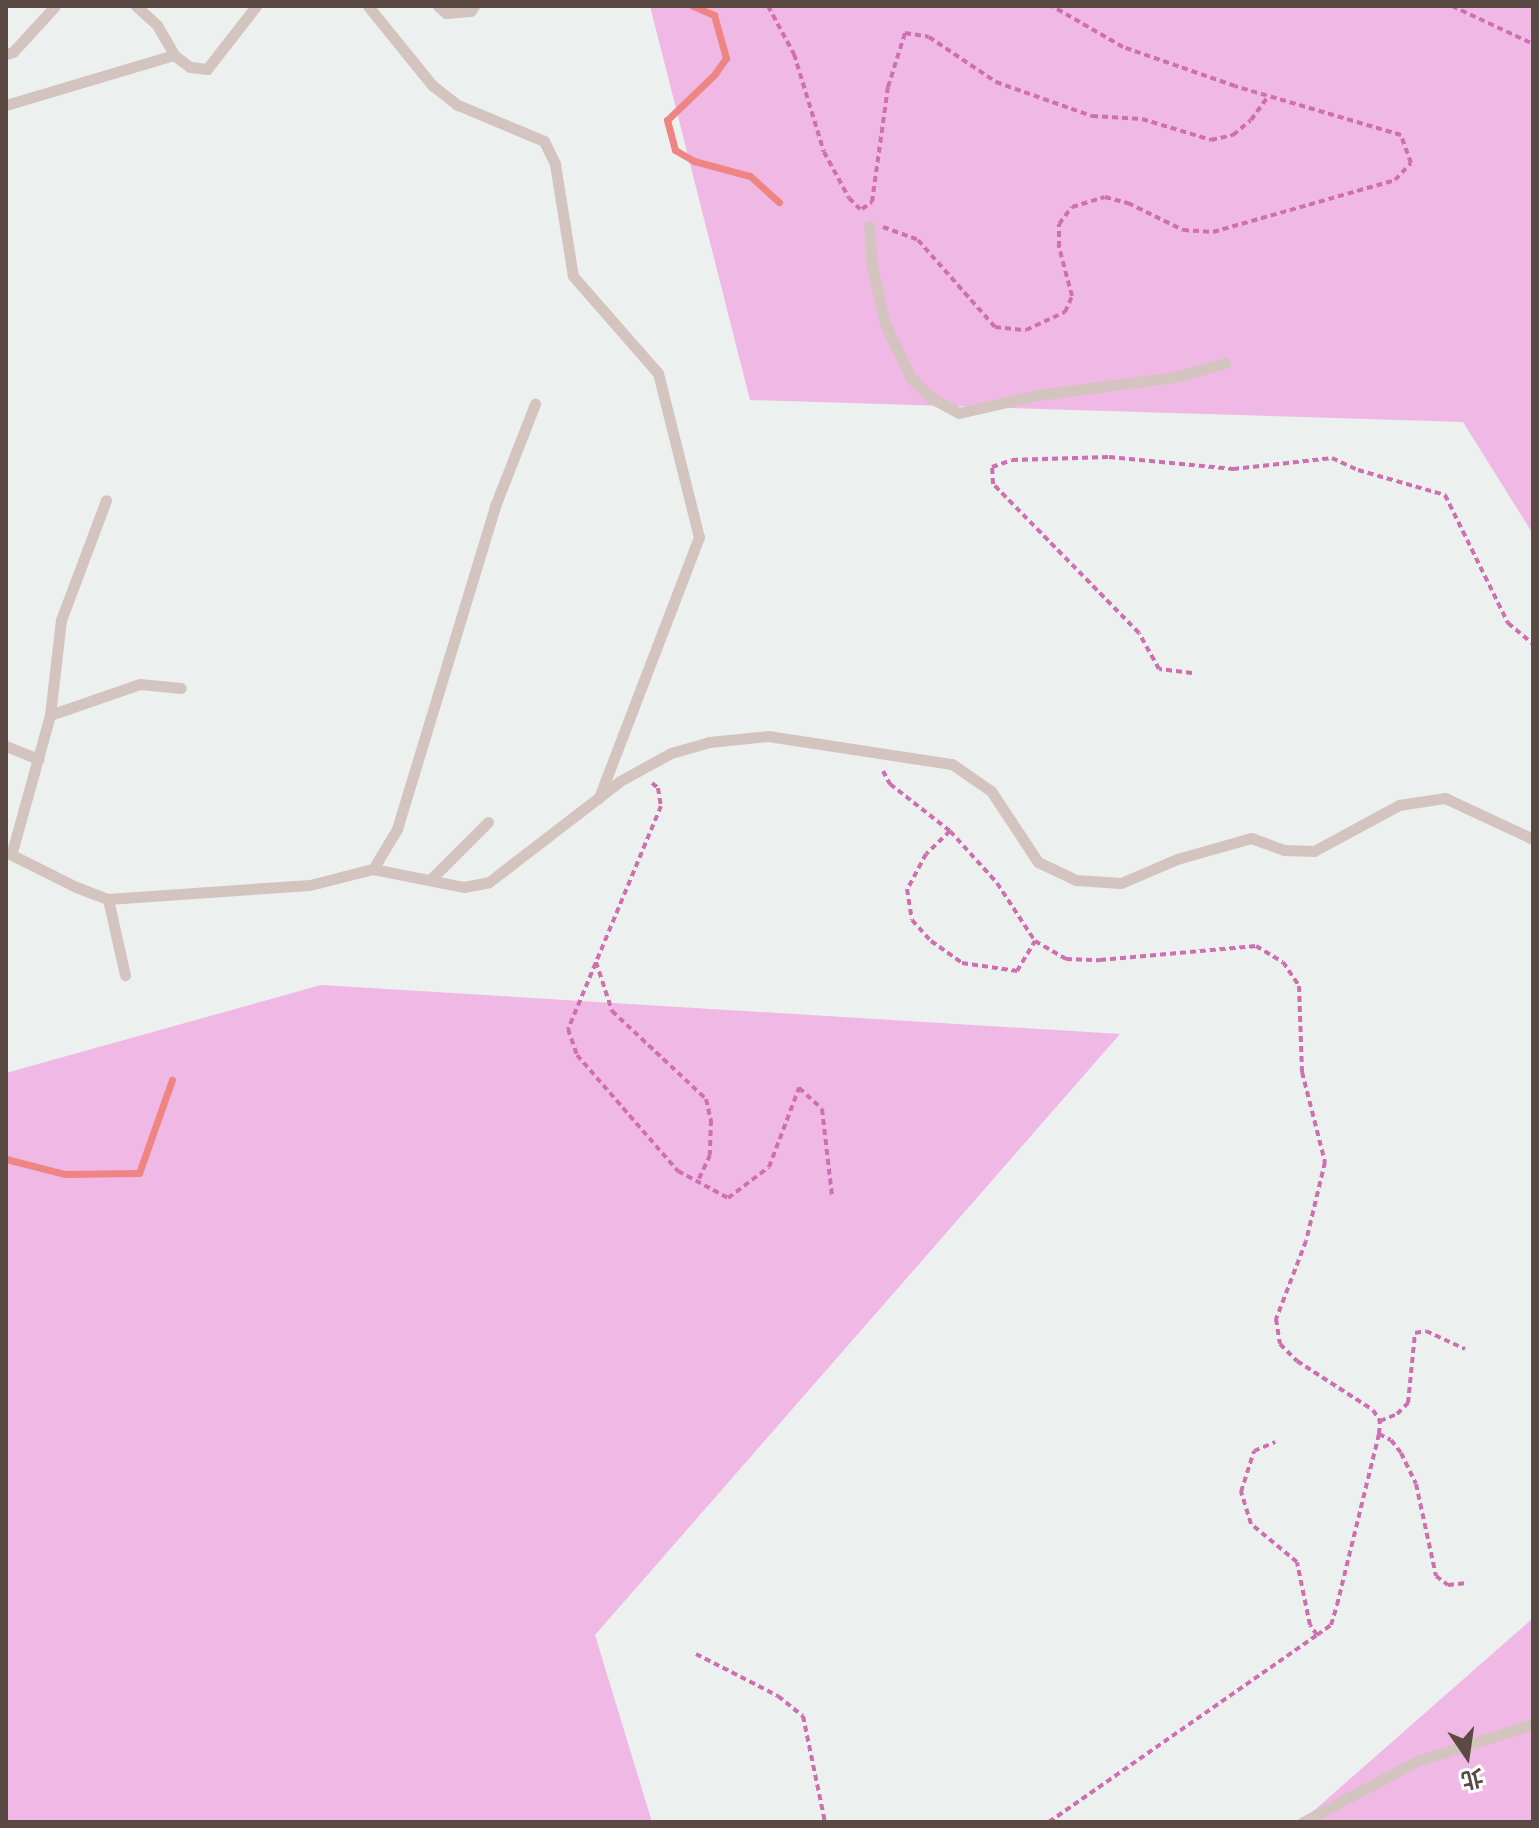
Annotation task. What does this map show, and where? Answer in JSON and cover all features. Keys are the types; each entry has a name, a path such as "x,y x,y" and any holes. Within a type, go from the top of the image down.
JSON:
{"lane":[{"path":"6,54 13,52 55,6"},
{"path":"136,6 157,25 174,55 190,67 207,69 256,6"},
{"path":"368,6 441,92 458,105 544,141 555,164 573,276 658,373 699,537 599,799"},
{"path":"438,6 446,13 471,11 474,6"},
{"path":"6,105 174,55"},
{"path":"869,226 872,267 885,324 911,378 931,398 959,413 1037,395 1175,377 1225,363"},
{"path":"373,869 397,829 495,506 535,404"},
{"path":"106,500 61,620 50,715 9,852 42,871 108,899 310,885 373,869 464,887 489,882 636,771 671,753 709,742 768,736 952,764 991,791 1038,862 1076,880 1121,883 1177,859 1251,838 1284,850 1314,851 1399,805 1445,798 1533,839"},
{"path":"50,715 140,684 181,688"},
{"path":"6,746 38,759"},
{"path":"430,880 488,822"},
{"path":"108,899 125,975"},
{"path":"1303,1822 1417,1761 1533,1724"}],"path":[{"path":"768,6 794,54 824,152 849,198 861,210 869,226 918,240 995,327 1026,330 1065,312 1072,296 1059,247 1059,224 1072,207 1105,197 1128,203 1183,230 1213,232 1395,180 1411,163 1401,135 1268,97 1123,47 1052,6"},
{"path":"1452,6 1533,44"},
{"path":"861,210 872,202 888,87 905,33 929,37 996,82 1092,116 1142,119 1211,140 1233,135 1251,120 1268,97"},
{"path":"1192,673 1159,669 1139,633 993,484 992,467 1012,460 1109,457 1233,469 1332,458 1358,470 1445,495 1508,623 1533,644"},
{"path":"873,752 890,784 950,831 997,883 1035,941 1066,959 1100,960 1256,946 1283,962 1299,986 1302,1072 1325,1162 1306,1241 1276,1319 1280,1344 1297,1361 1373,1410 1380,1421 1331,1625 1049,1822"},
{"path":"636,771 658,788 661,806 568,1029 577,1055 678,1171 728,1198 769,1167 799,1088 822,1109 832,1196"},
{"path":"950,831 926,854 907,889 912,920 931,941 962,963 1017,971 1035,941"},
{"path":"596,960 612,1011 706,1099 711,1120 710,1155 698,1181"},
{"path":"1380,1421 1397,1414 1408,1403 1415,1333 1426,1331 1465,1349"},
{"path":"1379,1434 1391,1440 1401,1453 1416,1484 1436,1576 1448,1585 1467,1583"},
{"path":"1275,1442 1254,1451 1241,1492 1251,1524 1297,1562 1310,1625 1317,1635"},
{"path":"696,1654 778,1696 803,1716 825,1822"}],"shaded area":[{"path":"650,6 1533,6 1533,534 1463,422 750,400"},
{"path":"321,985 1120,1034 595,1635 652,1822 6,1822 6,1073"},
{"path":"1533,1618 1533,1822 1301,1822"}],"waterway":[{"path":"693,6 714,15 726,58 715,74 667,120 675,150 694,161 750,176 779,202"},
{"path":"6,1159 65,1174 139,1173 172,1080"}]}
